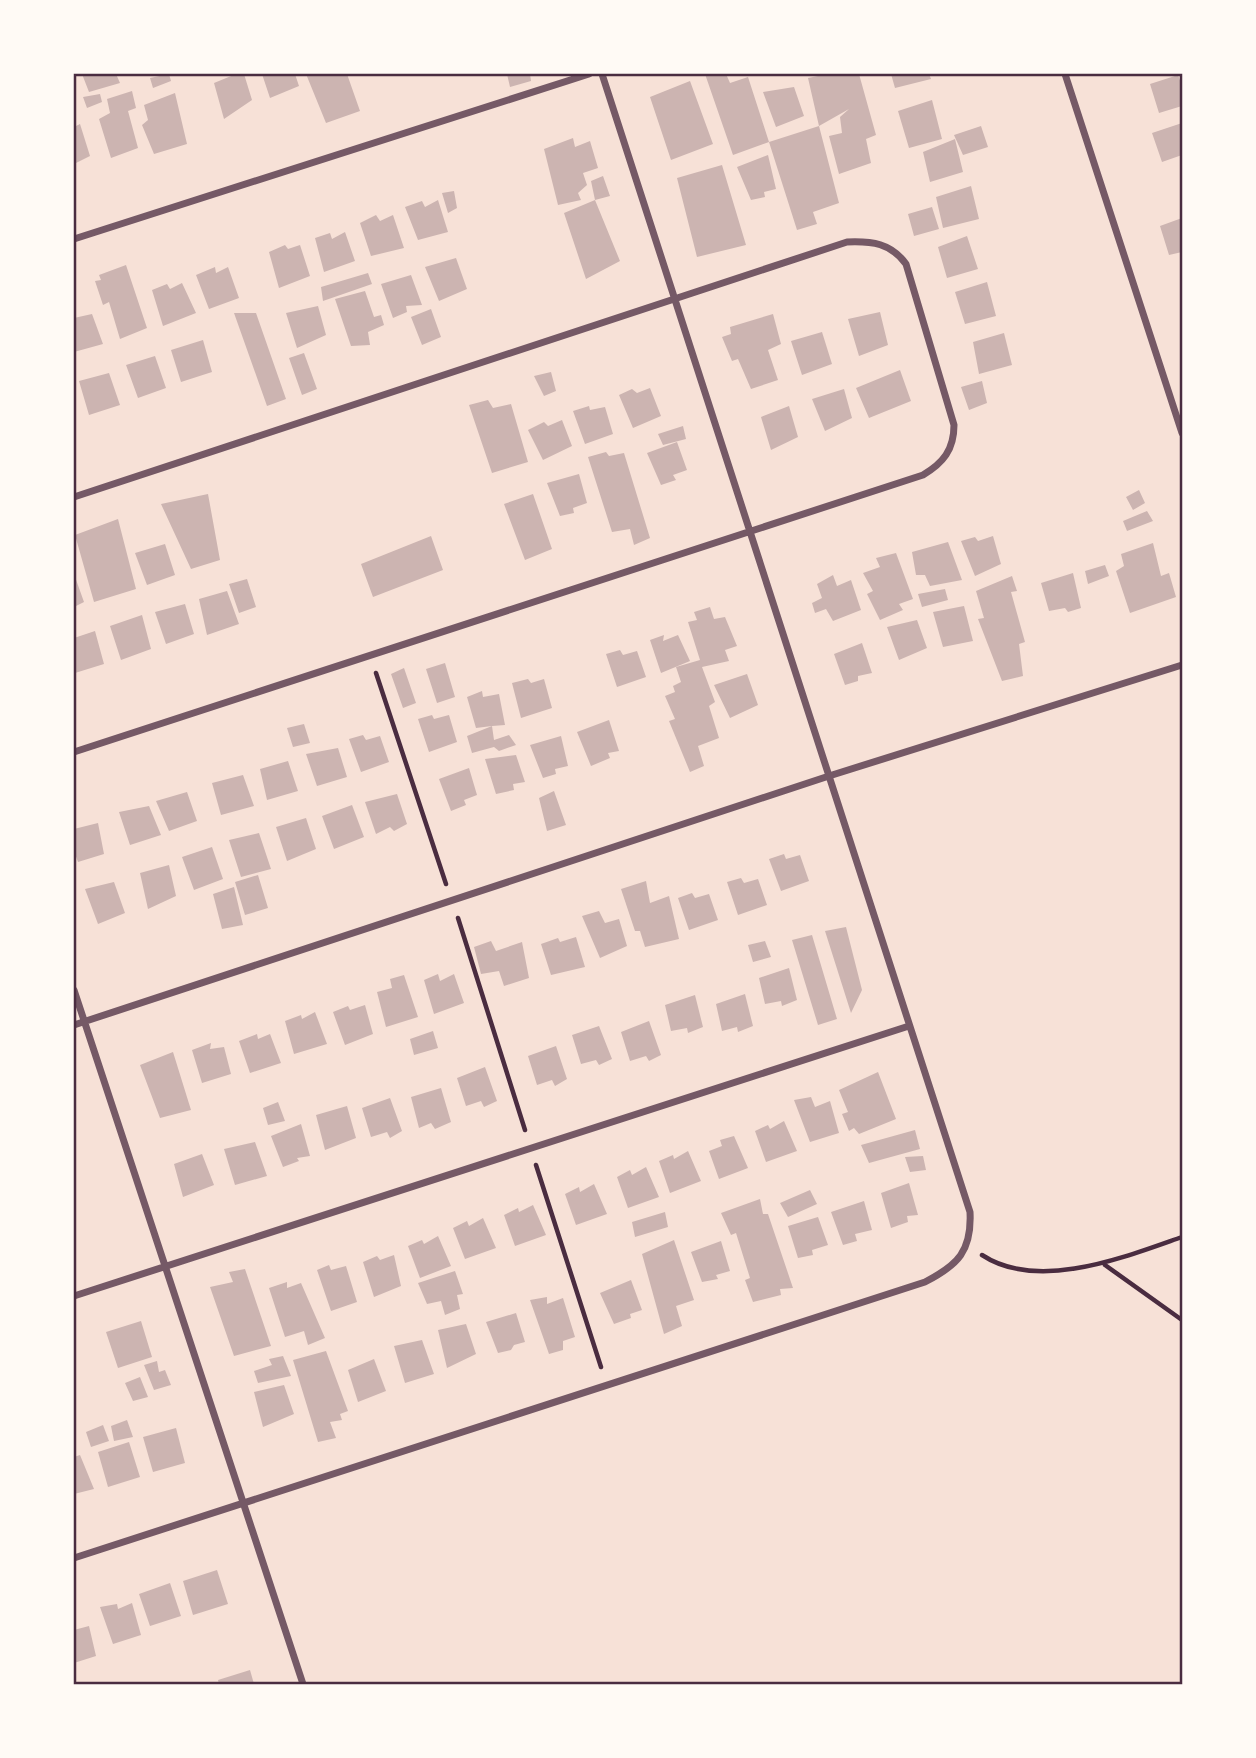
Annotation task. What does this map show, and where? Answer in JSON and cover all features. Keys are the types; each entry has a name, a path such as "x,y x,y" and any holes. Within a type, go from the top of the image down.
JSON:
{"street":[{"path":"74,239 589,74"},
{"path":"74,1558 925,1282 958,1261 967,1245 970,1212 602,74"},
{"path":"1065,74 1182,433"},
{"path":"74,498 847,242 874,242 893,249 912,276 954,425 954,436 946,457 923,475 74,752"},
{"path":"74,1025 829,776 1182,665"},
{"path":"74,990 162,1266 303,1685"},
{"path":"74,1296 530,1146 909,1026"}],"path":[{"path":"370,655 452,901 606,1384"},
{"path":"967,1245 999,1266 1059,1271 1104,1265 1182,1237"},
{"path":"1104,1265 1182,1320"}],"building":[{"path":"82,74 116,74 120,83 89,92"},
{"path":"169,74 171,81 153,88 150,78"},
{"path":"236,74 244,74 252,100 224,119 214,83"},
{"path":"262,74 295,74 299,86 270,98"},
{"path":"306,74 347,74 360,111 326,123"},
{"path":"507,74 530,74 531,81 510,87"},
{"path":"705,74 726,74 730,83 748,77 769,142 733,155"},
{"path":"828,74 859,74 876,135 866,139 871,163 839,174 829,136 842,133 840,117 849,109 819,126 808,78"},
{"path":"891,74 929,74 931,79 895,88"},
{"path":"1178,75 1182,86 1182,106 1159,113 1150,84"},
{"path":"690,81 713,144 671,160 650,97"},
{"path":"794,87 804,116 776,127 763,92"},
{"path":"132,91 136,108 128,111 138,148 111,158 99,119 110,113 107,99"},
{"path":"175,93 187,144 154,154 142,125 148,120 144,105"},
{"path":"100,94 102,102 87,108 83,97"},
{"path":"932,100 942,139 909,148 898,111"},
{"path":"1182,123 1182,155 1162,162 1152,133"},
{"path":"80,124 90,156 74,164 74,127"},
{"path":"819,126 839,203 813,212 817,224 797,230 769,142"},
{"path":"981,126 988,147 963,155 954,135"},
{"path":"573,138 575,147 590,141 598,168 583,173 587,185 578,193 581,200 558,205 544,149"},
{"path":"955,139 963,172 930,182 923,152"},
{"path":"768,155 776,189 764,192 765,197 751,200 737,167"},
{"path":"722,165 746,245 697,257 677,178"},
{"path":"603,176 610,196 595,200 591,181"},
{"path":"971,186 979,219 943,228 936,197"},
{"path":"454,191 457,208 448,213 442,193"},
{"path":"438,200 448,232 418,240 405,207 422,201 425,207"},
{"path":"595,200 620,261 586,279 564,213"},
{"path":"932,207 939,229 914,236 908,214"},
{"path":"376,215 380,221 393,215 404,248 371,256 360,223"},
{"path":"1182,218 1182,252 1169,255 1160,226"},
{"path":"345,232 355,261 324,272 315,238 330,233 332,239"},
{"path":"967,236 978,269 947,278 938,247"},
{"path":"285,245 288,249 300,245 310,276 279,288 269,252"},
{"path":"456,258 467,289 439,301 425,267"},
{"path":"126,265 147,328 120,339 109,302 103,305 95,281 101,280 99,275"},
{"path":"215,267 216,273 228,267 239,298 209,309 196,275"},
{"path":"368,273 372,284 323,301 321,287"},
{"path":"411,275 422,305 406,306 407,312 393,318 381,284"},
{"path":"987,282 996,316 965,324 955,292"},
{"path":"182,283 196,313 163,326 152,290 167,284 170,289"},
{"path":"365,291 374,317 381,315 384,325 368,332 370,345 351,346 335,299"},
{"path":"318,306 326,335 297,348 286,313"},
{"path":"431,309 441,337 422,345 411,317"},
{"path":"880,312 888,345 859,356 848,319"},
{"path":"234,313 256,313 286,399 267,406"},
{"path":"92,314 103,344 74,352 74,318"},
{"path":"773,314 781,344 768,350 778,380 751,389 738,359 732,361 722,337 731,334 730,327"},
{"path":"822,332 832,364 802,375 791,341"},
{"path":"1004,333 1012,365 979,374 973,342"},
{"path":"203,340 212,372 181,382 171,350"},
{"path":"304,353 317,389 302,395 289,358"},
{"path":"155,356 166,388 138,398 126,365"},
{"path":"900,370 911,401 869,418 856,388"},
{"path":"551,372 556,391 544,396 534,376"},
{"path":"109,373 120,405 89,415 79,381"},
{"path":"982,381 987,403 969,410 961,387"},
{"path":"650,388 661,416 633,428 619,395 632,389 637,393"},
{"path":"844,389 852,418 825,431 812,399"},
{"path":"488,400 493,408 511,404 528,462 492,473 469,405"},
{"path":"589,406 590,410 605,407 613,434 585,444 573,411"},
{"path":"789,406 798,437 771,450 761,417"},
{"path":"562,420 572,446 543,460 528,430 544,422 548,426"},
{"path":"683,426 686,439 663,445 658,434"},
{"path":"677,442 687,470 673,475 676,480 661,485 647,453"},
{"path":"606,452 609,456 624,453 650,538 634,545 630,529 612,532 588,457"},
{"path":"579,474 587,503 573,508 574,513 560,516 547,483"},
{"path":"1139,490 1145,503 1133,510 1126,497"},
{"path":"208,494 220,560 191,569 161,504"},
{"path":"533,494 552,549 525,560 504,504"},
{"path":"1147,511 1153,521 1127,531 1123,521"},
{"path":"118,519 136,589 94,602 75,535"},
{"path":"431,536 443,570 373,597 361,564"},
{"path":"993,536 1001,564 975,576 961,541 975,537 978,541"},
{"path":"948,542 962,580 930,586 925,575 916,575 912,552"},
{"path":"1153,543 1161,576 1169,573 1176,597 1130,613 1116,571 1124,566 1121,554"},
{"path":"165,544 175,575 147,585 135,553"},
{"path":"896,553 913,599 899,604 903,610 880,620 867,594 873,591 863,573 880,567 876,558"},
{"path":"1105,565 1109,576 1088,584 1085,571"},
{"path":"1073,573 1081,608 1068,612 1065,608 1049,611 1041,583"},
{"path":"74,574 84,602 74,607"},
{"path":"833,575 837,586 851,580 861,610 833,621 826,609 815,613 812,603 822,598 817,584"},
{"path":"1012,576 1017,591 1011,592 1025,642 1019,644 1023,676 1002,681 978,619 984,618 976,591"},
{"path":"247,579 256,607 239,613 229,584"},
{"path":"945,589 948,600 922,607 918,594"},
{"path":"227,591 239,624 207,635 199,599"},
{"path":"185,604 194,634 166,644 155,612"},
{"path":"964,606 973,641 943,647 933,612"},
{"path":"710,607 714,619 725,617 737,646 725,650 729,661 702,667 715,702 709,706 719,738 698,746 704,766 690,772 669,721 675,719 665,696 675,692 673,686 681,682 676,667 700,660 688,622 697,620 694,612"},
{"path":"142,615 151,649 121,660 110,626"},
{"path":"917,620 927,648 899,660 887,627"},
{"path":"95,631 104,664 75,673 74,638"},
{"path":"664,635 663,641 678,635 690,661 661,673 650,640"},
{"path":"862,643 872,673 858,676 858,681 845,685 834,654"},
{"path":"620,650 623,655 637,651 646,677 617,687 606,654"},
{"path":"445,663 455,697 437,703 426,669"},
{"path":"404,668 416,703 403,708 391,674"},
{"path":"747,674 758,705 730,718 714,685"},
{"path":"528,679 531,683 544,679 552,708 521,718 512,683"},
{"path":"482,691 483,697 499,694 505,725 476,728 467,697"},
{"path":"432,715 434,719 449,715 457,742 429,752 418,719"},
{"path":"609,720 619,751 608,753 610,758 591,766 577,732"},
{"path":"304,724 310,743 293,747 287,728"},
{"path":"492,726 494,740 509,735 516,745 499,751 494,747 472,753 467,736"},
{"path":"363,735 366,740 380,736 389,762 361,772 349,739"},
{"path":"561,736 568,766 555,769 556,774 543,778 530,745"},
{"path":"338,748 347,777 317,786 306,754"},
{"path":"516,755 525,782 513,784 514,790 496,794 485,759"},
{"path":"288,761 298,791 267,800 260,769"},
{"path":"469,768 477,795 464,800 466,805 451,811 439,779"},
{"path":"243,775 254,806 221,815 212,783"},
{"path":"554,791 566,825 547,831 539,798"},
{"path":"187,792 197,821 169,831 156,801"},
{"path":"397,794 407,824 394,831 390,827 376,834 365,802"},
{"path":"352,805 364,837 334,849 322,816"},
{"path":"149,806 161,835 130,845 119,812"},
{"path":"306,818 316,849 287,861 276,827"},
{"path":"98,823 104,854 78,862 74,851 74,829"},
{"path":"259,833 271,869 241,877 229,840"},
{"path":"212,847 223,879 194,890 182,857"},
{"path":"784,854 786,859 800,855 809,881 781,891 769,859"},
{"path":"169,865 176,896 148,909 140,873"},
{"path":"258,875 268,908 245,915 235,882"},
{"path":"741,878 744,883 758,879 767,905 738,915 727,882"},
{"path":"646,881 650,903 669,896 679,939 645,947 640,931 635,931 621,889"},
{"path":"114,882 125,913 98,924 85,889"},
{"path":"234,887 243,925 222,929 213,894"},
{"path":"692,893 695,898 709,894 718,920 689,930 678,898"},
{"path":"599,911 605,923 619,919 627,946 600,958 582,916"},
{"path":"846,927 862,990 851,1013 825,931"},
{"path":"812,935 837,1019 818,1025 792,940"},
{"path":"576,937 585,967 551,975 541,944 558,938 560,942"},
{"path":"491,941 496,951 522,942 529,978 504,986 499,971 481,974 474,947"},
{"path":"765,941 771,957 753,962 748,945"},
{"path":"789,968 797,1000 782,1006 781,1001 765,1004 759,978"},
{"path":"438,974 440,981 454,974 464,1003 434,1014 424,980"},
{"path":"404,975 418,1017 386,1027 377,992 392,988 390,979"},
{"path":"745,994 753,1026 738,1032 737,1027 722,1031 716,1004"},
{"path":"695,995 703,1027 688,1033 687,1028 671,1031 665,1005"},
{"path":"365,1005 373,1034 345,1045 333,1012 348,1006 350,1010"},
{"path":"315,1012 327,1044 294,1054 285,1021 301,1015 302,1019"},
{"path":"649,1021 661,1055 649,1061 646,1056 630,1061 621,1032"},
{"path":"599,1026 612,1059 599,1065 596,1060 581,1064 572,1035"},
{"path":"433,1031 438,1048 414,1055 410,1039"},
{"path":"257,1034 258,1039 270,1034 281,1063 250,1073 239,1041"},
{"path":"211,1043 210,1049 224,1047 231,1074 202,1083 192,1050"},
{"path":"556,1046 567,1079 555,1086 552,1080 537,1085 528,1056"},
{"path":"173,1052 191,1110 160,1118 140,1065"},
{"path":"485,1067 497,1101 484,1107 481,1101 466,1106 457,1078"},
{"path":"878,1072 896,1119 859,1134 854,1128 849,1131 842,1114 848,1112 839,1090"},
{"path":"441,1088 451,1122 435,1129 431,1123 419,1128 411,1097"},
{"path":"811,1097 815,1107 830,1101 839,1133 810,1142 794,1100"},
{"path":"390,1098 402,1131 390,1138 387,1132 371,1137 362,1108"},
{"path":"278,1102 285,1121 268,1125 263,1108"},
{"path":"347,1106 356,1138 325,1150 316,1115"},
{"path":"784,1121 797,1151 766,1162 755,1131 768,1125 770,1129"},
{"path":"301,1124 310,1156 297,1158 299,1161 283,1167 271,1136"},
{"path":"915,1130 920,1149 869,1163 861,1145"},
{"path":"734,1136 748,1168 719,1179 709,1151 722,1146 720,1140"},
{"path":"255,1142 267,1176 235,1185 224,1149"},
{"path":"688,1151 701,1181 670,1193 659,1161 673,1155 674,1159"},
{"path":"202,1154 214,1185 183,1197 174,1164"},
{"path":"923,1156 926,1170 910,1172 905,1157"},
{"path":"646,1167 659,1197 628,1208 617,1177 630,1170 632,1175"},
{"path":"909,1183 918,1215 907,1216 908,1222 891,1228 881,1193"},
{"path":"594,1184 607,1214 576,1225 565,1194 579,1187 580,1192"},
{"path":"810,1190 817,1204 788,1217 780,1203"},
{"path":"760,1199 763,1214 768,1214 793,1288 780,1289 781,1295 753,1302 745,1280 750,1278 736,1233 731,1235 721,1213"},
{"path":"864,1201 872,1230 855,1234 857,1241 843,1245 831,1212"},
{"path":"533,1205 546,1235 515,1246 504,1215"},
{"path":"665,1212 668,1227 635,1237 632,1222"},
{"path":"818,1217 828,1245 812,1250 813,1255 798,1258 788,1226"},
{"path":"483,1218 496,1248 465,1259 453,1228 467,1221 469,1226"},
{"path":"438,1236 451,1266 420,1278 408,1246 422,1240 424,1244"},
{"path":"674,1240 694,1300 676,1306 682,1326 664,1334 642,1254"},
{"path":"721,1241 730,1271 716,1275 718,1279 702,1282 691,1252"},
{"path":"394,1255 401,1286 374,1297 363,1262 377,1256 380,1260"},
{"path":"329,1265 331,1270 346,1266 357,1302 331,1311 317,1270"},
{"path":"245,1269 271,1346 234,1356 210,1287 233,1282 229,1272"},
{"path":"455,1271 463,1294 457,1295 460,1309 445,1315 441,1301 427,1304 418,1283"},
{"path":"631,1280 642,1310 630,1314 631,1318 614,1324 600,1293"},
{"path":"287,1282 287,1288 301,1283 325,1338 308,1345 304,1331 285,1337 269,1288"},
{"path":"547,1297 547,1304 563,1298 575,1337 563,1341 563,1350 549,1354 530,1300"},
{"path":"516,1313 525,1342 514,1345 511,1350 498,1353 486,1322"},
{"path":"141,1321 152,1357 118,1368 106,1332"},
{"path":"466,1324 476,1354 447,1368 438,1330"},
{"path":"422,1340 434,1374 405,1383 394,1346"},
{"path":"326,1351 348,1411 340,1414 342,1420 330,1422 336,1438 318,1442 293,1360"},
{"path":"283,1356 291,1376 258,1383 254,1371 272,1365 269,1359"},
{"path":"374,1359 386,1391 358,1402 348,1370"},
{"path":"157,1361 159,1372 165,1370 171,1385 154,1390 144,1365"},
{"path":"140,1377 148,1397 133,1401 125,1383"},
{"path":"284,1385 294,1414 263,1427 254,1392"},
{"path":"127,1420 133,1437 114,1441 111,1426"},
{"path":"103,1425 109,1441 91,1447 86,1432"},
{"path":"176,1428 185,1463 153,1472 143,1437"},
{"path":"129,1442 140,1477 108,1487 98,1452"},
{"path":"80,1455 94,1489 74,1494 74,1457"},
{"path":"217,1570 228,1604 193,1615 183,1581"},
{"path":"170,1583 181,1616 150,1626 139,1594"},
{"path":"132,1603 141,1635 113,1644 100,1607 117,1604 118,1609"},
{"path":"89,1626 96,1656 74,1663 74,1630"},
{"path":"250,1670 254,1684 219,1684 218,1680"}]}
